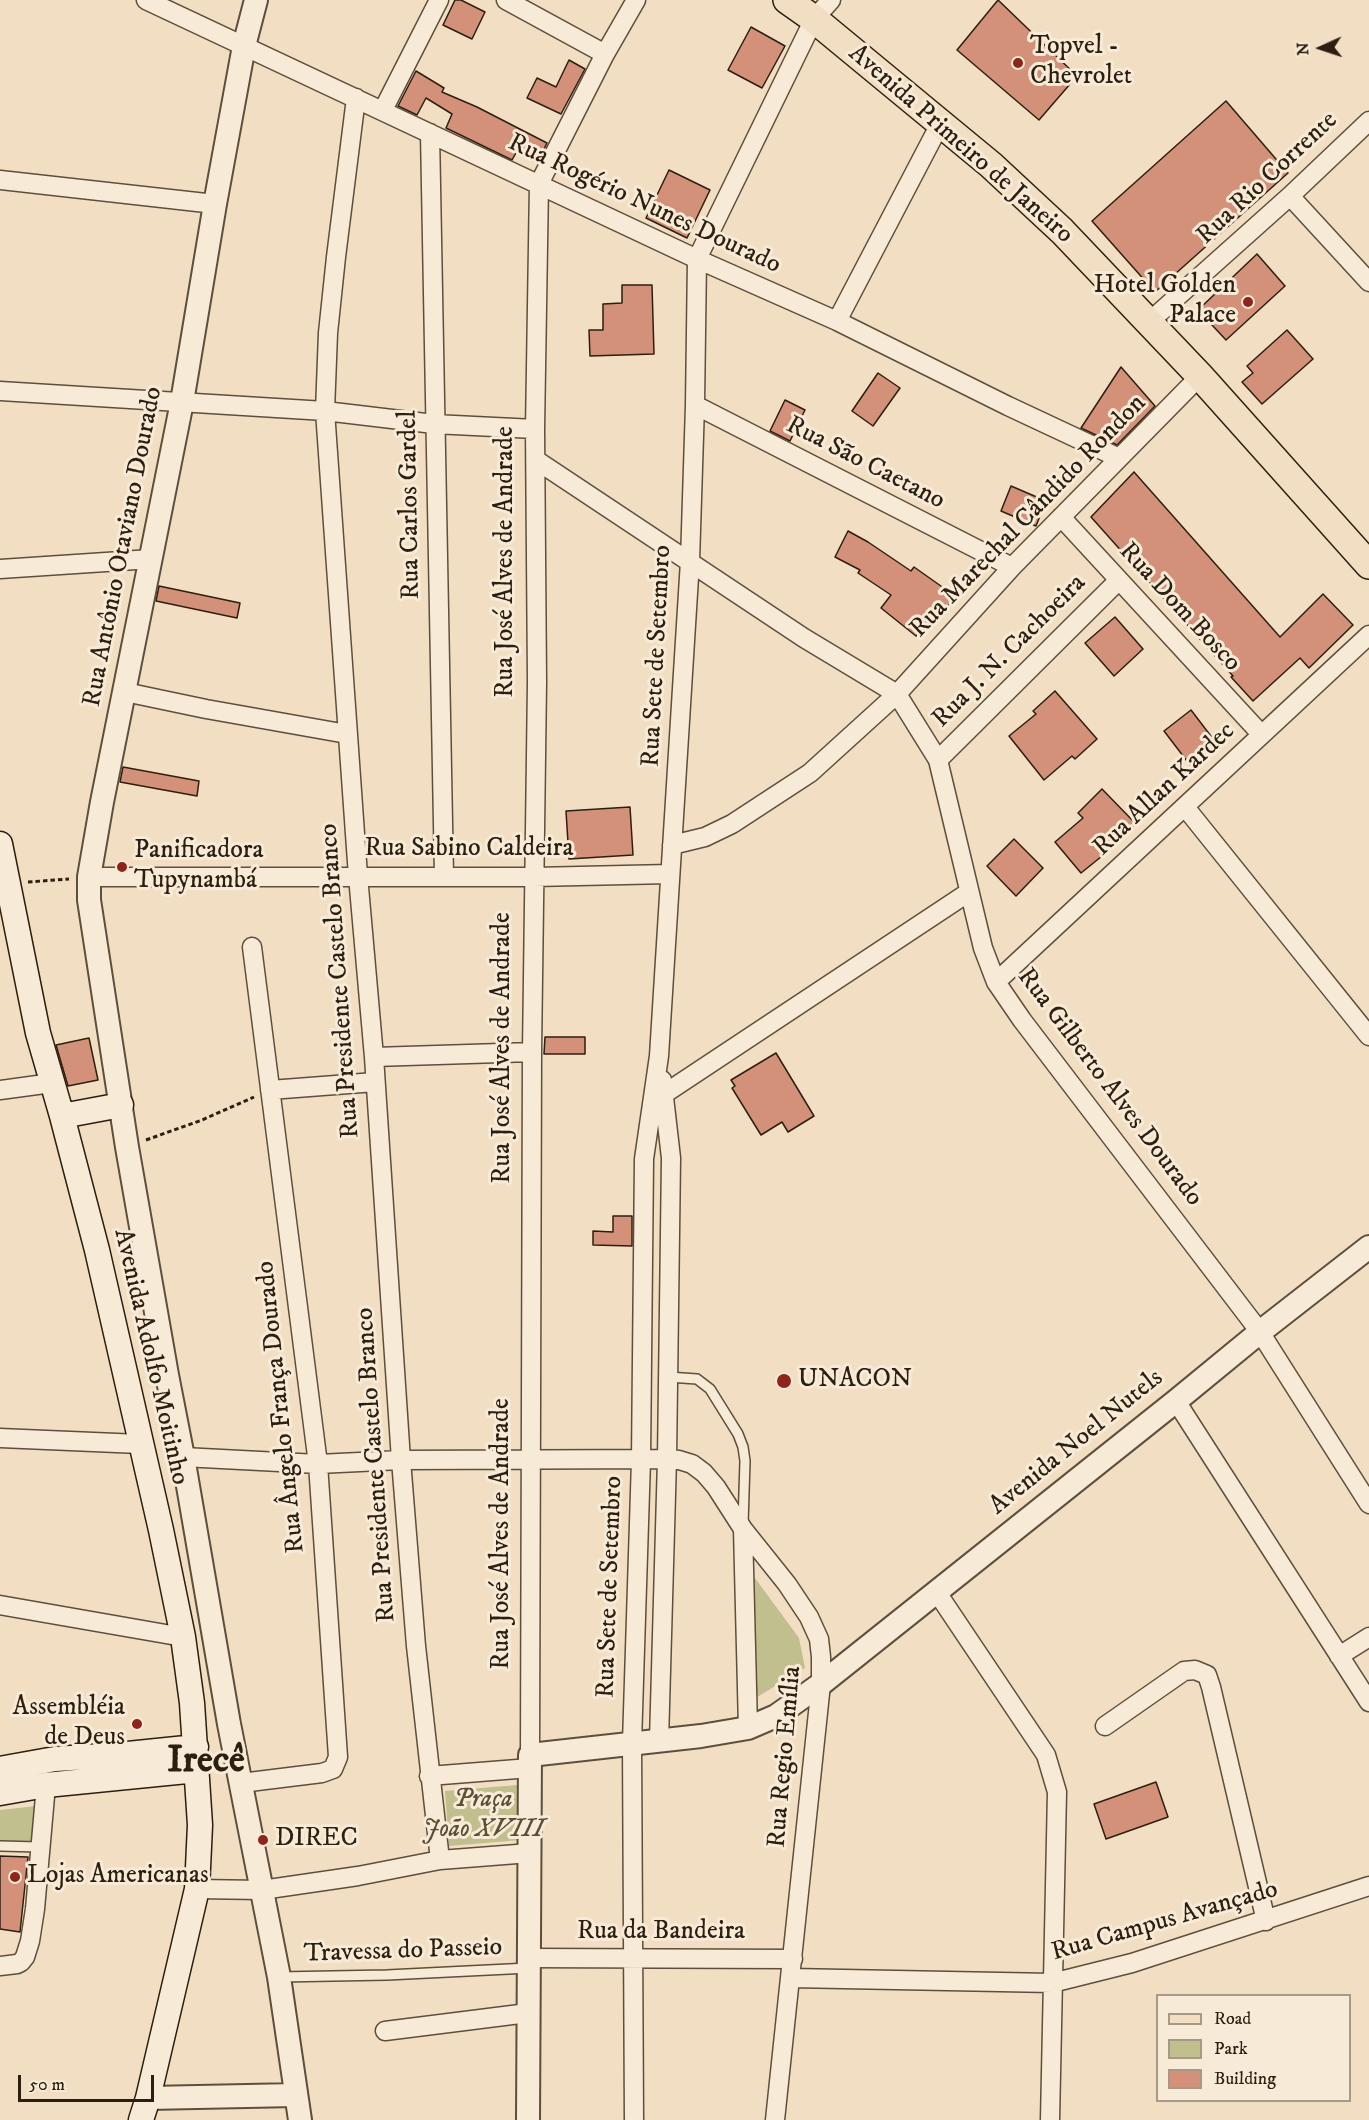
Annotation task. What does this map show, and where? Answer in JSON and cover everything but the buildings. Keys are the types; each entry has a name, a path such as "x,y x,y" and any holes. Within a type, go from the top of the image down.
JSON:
{"main road":[{"name":"Avenida Primeiro de Janeiro","path":"787,0 822,10 940,124 991,165 1062,231 1200,376 1369,565"},
{"name":"Avenida Adolfo Moitinho","path":"0,844 38,1033 97,1250 161,1530 183,1637 197,1759 200,1825 197,1889 144,2109"},
{"path":"62,1116 121,1105"},
{"path":"0,1769 55,1759 118,1755 197,1759"},
{"path":"0,1793 197,1759"}],"street":[{"name":"Rua Rogério Nunes Dourado","path":"146,0 697,259 837,321 1119,458"},
{"name":"Rua Antônio Otaviano Dourado","path":"121,1105 94,936 89,877 182,402 244,46 256,0"},
{"path":"383,110 439,0"},
{"path":"506,0 605,54"},
{"name":"Rua José Alves de Andrade","path":"528,2120 532,1052 537,682 535,429 539,184 605,54 636,0"},
{"path":"697,259 822,10"},
{"name":"Rua Presidente Castelo Branco","path":"356,98 328,333 324,411 347,734 374,1057 401,1460 429,1776 440,1860"},
{"name":"Rua Rio Corrente","path":"1149,322 1290,196 1369,121"},
{"path":"837,321 940,124"},
{"name":"Rua Carlos Gardel","path":"430,133 444,876"},
{"path":"0,180 215,204"},
{"path":"1290,196 1369,282"},
{"name":"Rua Sete de Setembro","path":"634,2120 632,1743 641,1460 644,1159 658,1098 690,561 697,259"},
{"name":"Rua Marechal Cândido Rondon","path":"672,846 705,837 732,824 810,773 897,694 1012,567 1200,376"},
{"path":"0,391 324,411 434,424 535,429"},
{"name":"Rua São Caetano","path":"695,405 1012,567"},
{"name":"Rua Gilberto Alves Dourado","path":"536,460 804,638 897,694 938,760 983,948 996,982 1022,1020 1260,1332 1369,1504"},
{"name":"Rua Dom Bosco","path":"1061,517 1261,734"},
{"path":"0,569 151,559"},
{"name":"Rua J. N. Cachoeira","path":"938,760 1118,580"},
{"name":"Rua Allan Kardec","path":"996,982 1369,635"},
{"path":"125,692 347,734"},
{"path":"1185,807 1369,1036"},
{"name":"Rua Sabino Caldeira","path":"89,877 534,877 670,874"},
{"path":"658,1098 969,892"},
{"name":"Rua Ângelo França Dourado","path":"241,1783 322,1773 333,1769 336,1765 338,1740 318,1464 252,947"},
{"path":"374,1057 532,1052"},
{"path":"270,1090 375,1082"},
{"path":"0,1090 52,1083"},
{"name":"Rua Sete de Setembro","path":"658,1098 671,1158 667,1459 659,1741"},
{"name":"Avenida Adolfo Moitinho","path":"121,1105 175,1420 279,1977 300,2120"},
{"name":"Avenida Noel Nutels","path":"530,1762 632,1743 748,1728 776,1716 821,1684 1369,1247"},
{"path":"1176,1401 1369,1701"},
{"path":"0,1438 140,1444"},
{"name":"Rua Regio Emília","path":"183,1457 318,1464 401,1460 667,1459 692,1464 704,1473 716,1487 743,1529 787,1584 809,1617 819,1639 821,1684 775,2120"},
{"path":"743,1529 748,1728"},
{"path":"936,1592 1038,1743 1052,1769 1058,1792 1050,2120"},
{"path":"0,1605 183,1637"},
{"path":"1339,1656 1369,1637"},
{"path":"1105,1726 1184,1671 1195,1670 1207,1675 1266,1921"},
{"path":"429,1776 530,1762"},
{"path":"0,1966 17,1964 25,1957 30,1941 35,1910 46,1785"},
{"path":"197,1889 261,1890 358,1876 440,1860 530,1853"},
{"name":"Rua Campus Avançado","path":"791,1978 1052,1983 1132,1963 1369,1886"},
{"name":"Rua da Bandeira","path":"529,1963 632,1959 793,1959"},
{"path":"385,2031 528,2013"},
{"path":"144,2109 297,2095"}],"lane":[{"path":"668,1377 697,1379 710,1389 738,1434 745,1461 743,1529"},
{"path":"0,1846 39,1847"},
{"name":"Travessa do Passeio","path":"279,1977 387,1975 529,1963"}],"path":[{"path":"7,884 89,877"},
{"path":"128,1147 202,1120 270,1090"}],"green space":[{"path":"752,1574 799,1638 805,1668 754,1699"},
{"name":"Praça João XVIII","path":"517,1785 521,1840 449,1846 445,1791"},
{"path":"36,1806 33,1842 0,1841 0,1810"}],"place":[{"name":"Topvel - Chevrolet","path":"1018,63"},
{"name":"Hotel Golden Palace","path":"1248,302"},
{"name":"Panificadora Tupynambá","path":"122,867"},
{"name":"UNACON","path":"784,1381"},
{"name":"Assembléia de Deus","path":"137,1724"},
{"name":"DIREC","path":"263,1840"},
{"name":"Lojas Americanas","path":"15,1877"}],"district":[{"name":"Irecê","path":"206,1763"}]}
